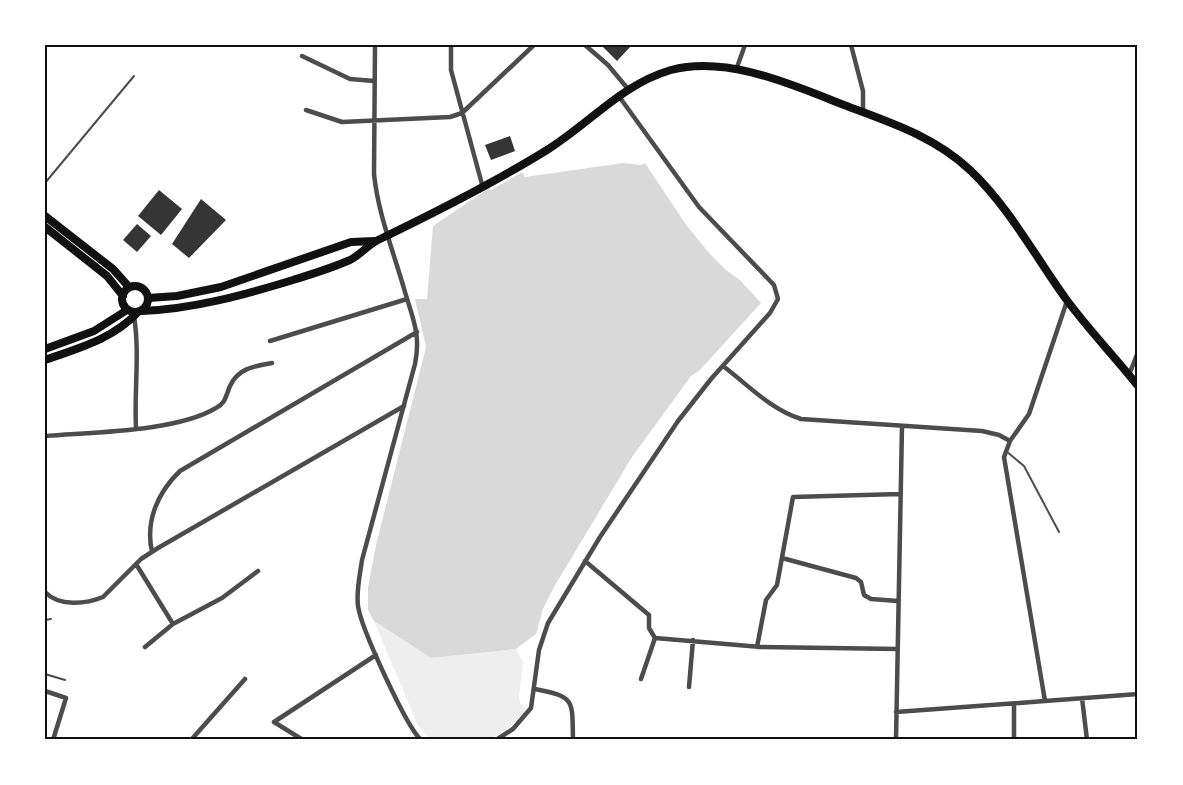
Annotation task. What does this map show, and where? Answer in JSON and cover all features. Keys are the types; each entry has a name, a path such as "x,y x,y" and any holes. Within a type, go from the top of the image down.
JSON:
{"highway":[{"path":"45,216 113,268 129,288"},
{"path":"45,227 107,276 123,296"},
{"path":"45,360 106,337 119,329 147,306 146,291 140,287 129,288 123,296 123,303 127,310 138,313"},
{"path":"45,349 94,331 127,310"}],"main road":[{"path":"138,313 191,306 278,284 353,259 375,241 483,188 550,148 589,120 618,95 654,75 675,69 709,66 736,70 792,85 924,137 951,154 988,189 1026,239 1067,301 1138,386"},
{"path":"148,298 177,296 221,287 351,242 375,241"}],"street":[{"path":"375,45 374,174 376,194 417,332 417,352 362,560 357,591 360,618 410,726 421,740"},
{"path":"451,45 451,70 483,188"},
{"path":"306,110 342,122 450,117 462,112 534,45"},
{"path":"585,45 608,65 628,90"},
{"path":"736,70 745,45"},
{"path":"851,45 863,91 863,112"},
{"path":"302,56 350,79 374,81"},
{"path":"496,740 513,729 528,714 534,701 539,650 548,623 585,561 678,421 770,313 778,299 774,285 694,200 618,95"},
{"path":"270,341 407,299"},
{"path":"1045,701 1004,463 1010,441 1029,414 1067,301"},
{"path":"136,428 138,313"},
{"path":"152,552 150,534 154,511 165,488 180,471 417,332"},
{"path":"1129,375 1138,352"},
{"path":"45,436 172,423 215,409 223,404 236,375 255,366 272,363"},
{"path":"723,366 772,404 792,416 811,420 982,431 1010,441"},
{"path":"45,592 56,600 69,602 96,600 110,592 136,564 152,552 404,406"},
{"path":"896,740 902,426"},
{"path":"757,647 764,605 767,597 776,588 793,497 900,494"},
{"path":"782,558 856,578 861,582 864,595 871,599 898,600"},
{"path":"585,561 649,615 649,628 655,638"},
{"path":"136,564 173,624"},
{"path":"145,647 173,624 222,598 258,571"},
{"path":"655,638 757,647 898,649"},
{"path":"640,679 655,638"},
{"path":"689,687 693,640"},
{"path":"303,740 274,722 376,655"},
{"path":"191,740 245,679"},
{"path":"535,688 561,694 568,699 573,716 573,740"},
{"path":"45,691 66,698 53,740"},
{"path":"896,712 1138,694"},
{"path":"1082,698 1087,740"},
{"path":"1014,704 1014,740"}],"lane":[{"path":"45,183 134,76"},
{"path":"1006,451 1024,466 1059,532"},
{"path":"45,620 51,620"},
{"path":"45,674 65,680"}],"shaded area":[{"path":"623,163 641,165 645,163 687,226 710,254 740,280 761,303 699,371 691,376 632,457 554,587 543,609 536,634 516,649 431,658 374,621 368,610 368,587 376,545 426,347 415,299 427,299 433,226 489,188 491,190 522,172 525,177"},
{"path":"374,621 431,658 516,649 523,662 519,698 520,703 526,709 505,730 486,739 435,740 428,737 418,726"}],"building":[{"path":"601,45 632,45 617,61"},
{"path":"510,136 515,151 491,160 485,145"},
{"path":"159,190 182,209 161,235 138,216"},
{"path":"201,199 226,220 189,258 172,244"},
{"path":"137,224 151,236 137,252 123,240"}]}
